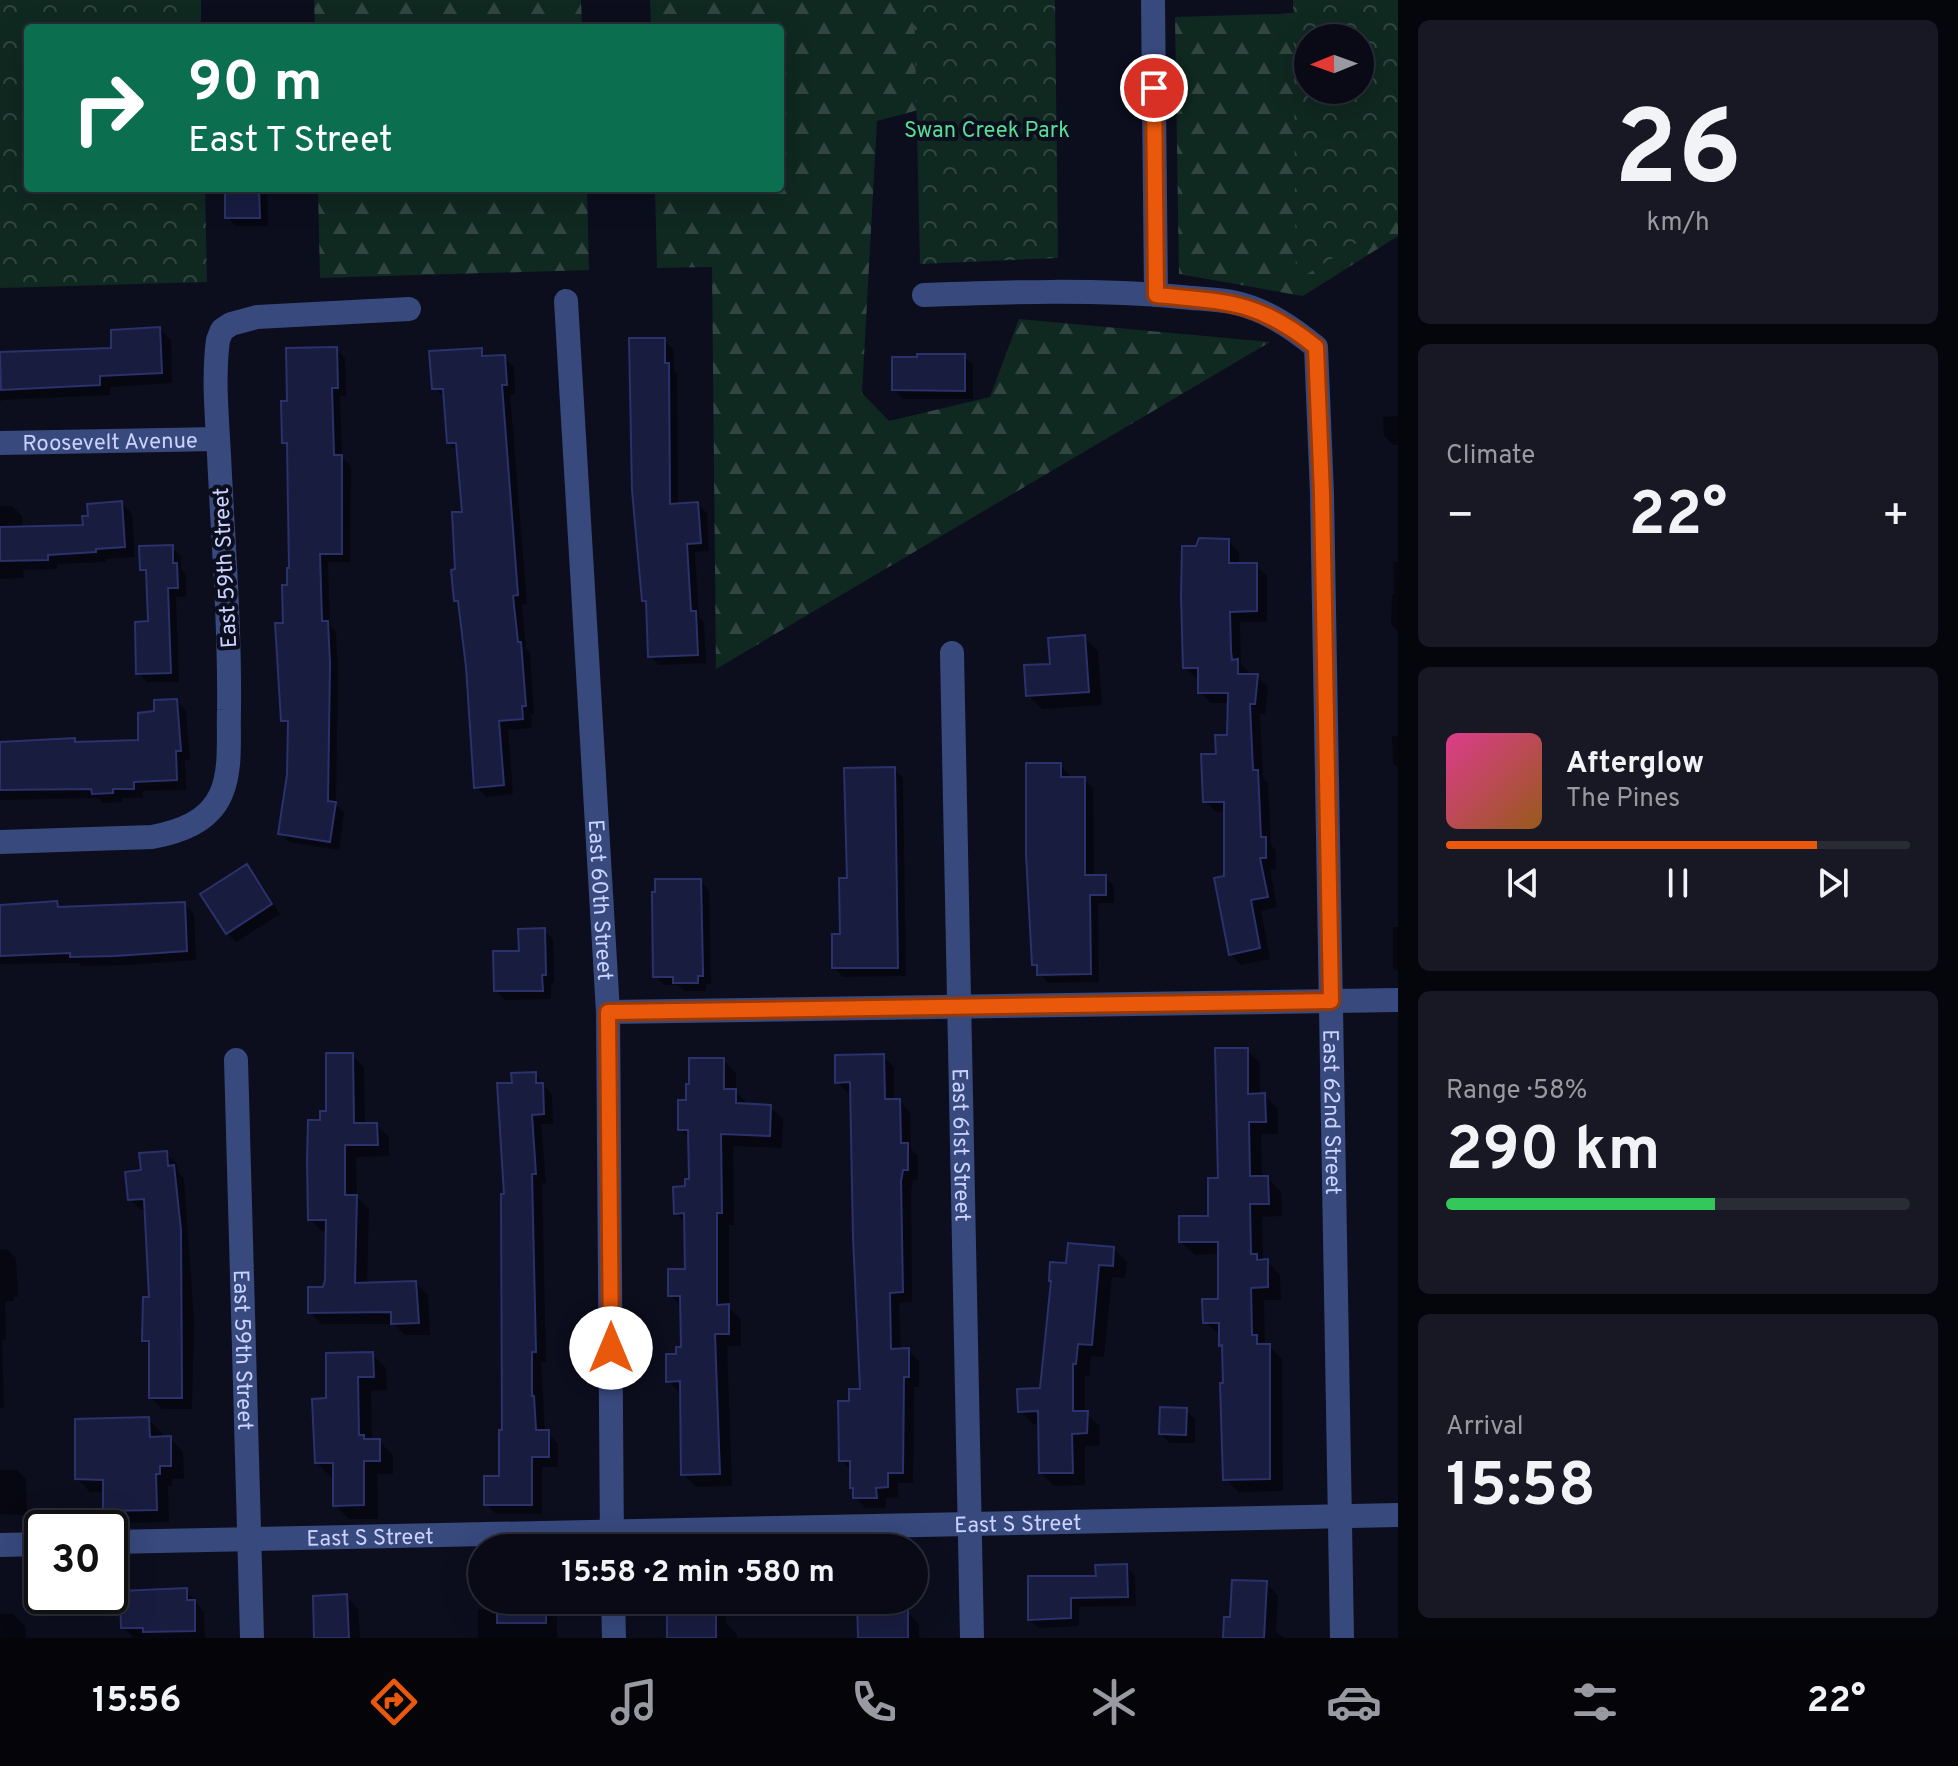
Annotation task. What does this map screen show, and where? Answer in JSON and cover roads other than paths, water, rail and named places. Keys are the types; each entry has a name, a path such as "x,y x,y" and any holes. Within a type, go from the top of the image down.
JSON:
{"street":[{"path":"924,295 1022,292 1156,295 1153,0"},
{"name":"East 62nd Street","path":"1156,295 1236,303 1266,313 1294,329 1316,347 1322,494 1342,1638"},
{"name":"East 60th Street","path":"566,301 608,1012 612,1534"},
{"name":"East 59th Street","path":"0,842 152,837 183,829 204,816 221,795 227,759 229,686 218,439 218,340 222,330 235,322 271,316 409,309"},
{"name":"Roosevelt Avenue","path":"0,443 218,439"},
{"name":"East 61st Street","path":"952,653 972,1638"},
{"path":"608,1012 1398,1000"},
{"name":"East 59th Street","path":"236,1060 252,1638"},
{"name":"East S Street","path":"746,1534 970,1524 1398,1515"},
{"name":"East S Street","path":"128,1542 468,1540"},
{"path":"0,1545 24,1544"},
{"path":"613,1614 614,1638"}],"park label":[{"name":"Swan Creek Park","path":"987,129"}]}
